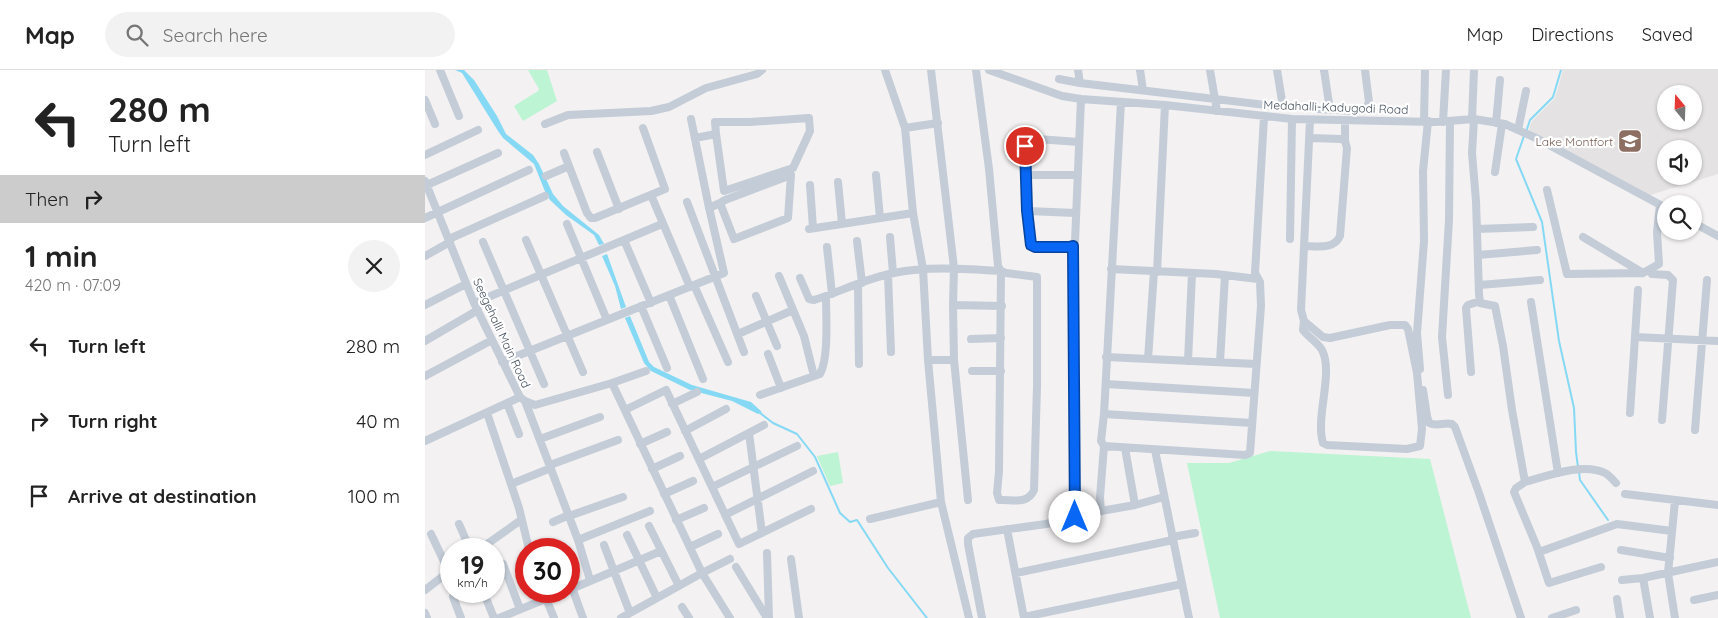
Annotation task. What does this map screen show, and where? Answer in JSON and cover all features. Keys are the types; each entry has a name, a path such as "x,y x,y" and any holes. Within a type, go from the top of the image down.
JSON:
{"street":[{"path":"440,70 459,116"},
{"path":"545,124 568,115 651,111 669,108 706,88 757,74 762,70"},
{"path":"885,70 905,128 913,213 923,269 928,360 941,502 969,618"},
{"path":"931,70 954,268 955,360 968,500"},
{"path":"800,278 809,299 814,300 890,274 923,269 954,268 1001,271 1006,274 1037,277 1037,386 1034,490 1030,498 1027,500 999,500 997,493 1001,371 1001,271 998,266 989,169 976,70"},
{"name":"Medahalli-Kadugodi Road","path":"989,70 1062,96 1081,99 1165,105 1292,119 1426,122 1473,120 1499,124 1538,139 1657,204"},
{"path":"1078,70 1080,83"},
{"path":"1140,70 1143,90"},
{"path":"1210,70 1217,111"},
{"path":"1277,70 1283,107"},
{"path":"1324,70 1330,110"},
{"path":"1059,79 1283,107 1354,111 1362,110 1367,107 1369,102 1365,70"},
{"path":"1425,70 1424,241 1417,333 1427,416 1429,423 1433,425 1447,423 1455,427 1521,618"},
{"path":"1446,70 1449,220 1442,337 1448,395"},
{"path":"1474,70 1472,153 1480,301"},
{"path":"1495,172 1500,80"},
{"path":"1518,130 1526,91"},
{"path":"1075,517 1073,246 1075,242 1081,99"},
{"path":"425,100 435,124"},
{"path":"1101,511 1100,497 1104,446 1101,441 1106,384 1121,102"},
{"path":"1147,359 1155,271 1165,105"},
{"path":"1104,446 1245,455 1250,453 1261,306 1260,282 1255,273 1264,117"},
{"path":"809,118 810,131 793,168 724,191 716,134 715,122 809,118"},
{"path":"1290,239 1292,119"},
{"path":"502,362 724,273 691,120"},
{"path":"1304,321 1323,337 1330,338 1390,325 1405,325 1408,329 1417,373 1422,429 1420,446 1407,449 1327,445 1323,443 1326,362 1319,346 1303,330 1304,321 1301,310 1310,120"},
{"path":"1305,246 1330,245 1338,240 1340,236 1347,148 1345,121"},
{"path":"905,128 938,123"},
{"path":"564,153 587,213 591,218 619,209 665,189 643,128"},
{"path":"425,154 478,130"},
{"path":"695,138 716,134"},
{"path":"1310,138 1341,139 1345,141"},
{"path":"1073,246 1035,247 1031,245 1027,210 1025,146 1031,140 1079,142"},
{"path":"597,152 619,209"},
{"path":"426,183 498,153"},
{"path":"546,176 569,166"},
{"path":"425,218 529,170"},
{"path":"709,208 725,200 791,175 788,218 734,239 720,203"},
{"path":"875,175 880,218"},
{"path":"1026,175 1077,175"},
{"path":"838,182 842,224"},
{"name":"Seegehalli Main Road","path":"425,441 507,403 523,399 502,362 474,302 426,183"},
{"path":"810,185 811,228 913,213"},
{"path":"1547,190 1567,274 1643,273 1659,264 1658,240"},
{"path":"651,195 662,224 728,362"},
{"path":"425,256 449,240 545,196"},
{"path":"687,202 744,352"},
{"path":"1027,210 1075,213"},
{"path":"567,224 607,320"},
{"path":"474,302 662,224"},
{"path":"1477,230 1533,226"},
{"path":"1702,227 1718,236"},
{"path":"889,237 891,352"},
{"path":"1583,237 1643,273"},
{"path":"526,240 583,372"},
{"path":"624,240 651,303"},
{"path":"857,241 860,284 859,364"},
{"path":"483,242 544,384"},
{"path":"760,395 820,374 823,368 829,295 827,247"},
{"path":"1478,255 1537,250"},
{"path":"1111,269 1225,275 1258,279"},
{"path":"1188,361 1192,273"},
{"path":"1652,274 1668,275 1673,280 1662,420"},
{"path":"1220,362 1225,275"},
{"path":"779,276 804,336 814,376"},
{"path":"1479,285 1540,280"},
{"path":"1695,430 1707,280"},
{"path":"425,305 466,284"},
{"path":"1630,414 1638,290"},
{"path":"669,295 703,379"},
{"path":"756,296 777,346"},
{"path":"1471,372 1465,310 1468,305 1480,301 1493,305 1497,312 1525,482"},
{"path":"1531,302 1558,473"},
{"path":"953,305 1001,306"},
{"path":"641,306 667,368"},
{"path":"425,340 478,310"},
{"path":"738,334 793,310"},
{"path":"1635,337 1718,342"},
{"path":"971,339 1001,338"},
{"path":"425,376 492,340"},
{"path":"769,354 781,388"},
{"path":"1106,357 1256,364"},
{"path":"928,360 955,360"},
{"path":"523,399 535,405 612,383 646,371"},
{"path":"973,371 1001,371"},
{"path":"612,383 702,573 730,618"},
{"path":"1106,384 1254,393"},
{"path":"625,410 666,390 739,544 811,510"},
{"path":"672,404 697,392"},
{"path":"523,399 577,538"},
{"path":"507,403 519,434"},
{"path":"685,431 726,409"},
{"path":"487,412 511,484 526,538"},
{"path":"1104,414 1252,423"},
{"path":"540,439 600,417"},
{"path":"699,460 764,425"},
{"path":"640,444 667,432"},
{"path":"749,433 762,533"},
{"path":"511,484 618,440"},
{"path":"712,487 797,446"},
{"path":"1125,448 1135,505"},
{"path":"1155,450 1189,618"},
{"path":"652,469 680,456"},
{"path":"1601,567 1549,583 1539,552 1514,492 1516,488 1525,482 1558,473 1590,468 1607,474 1616,483"},
{"path":"725,514 813,471"},
{"path":"664,494 693,481"},
{"path":"1625,494 1718,505"},
{"path":"553,522 623,497"},
{"path":"982,618 969,552 968,538 973,534 1046,524 1164,497"},
{"path":"1675,501 1668,573 1675,618"},
{"path":"869,519 941,502"},
{"path":"677,520 704,508"},
{"path":"580,539 651,512"},
{"path":"496,538 521,520"},
{"path":"459,524 465,538"},
{"path":"1539,552 1617,524 1672,531"},
{"path":"649,526 679,586"},
{"path":"1007,529 1024,617 1182,584"},
{"path":"1016,574 1173,539 1195,532"},
{"path":"431,534 440,552"},
{"path":"689,547 718,534"},
{"path":"627,535 657,598"},
{"path":"604,545 630,613"},
{"path":"580,547 590,580"},
{"path":"1621,550 1670,558"},
{"path":"580,585 661,551"},
{"path":"767,553 768,618"},
{"path":"621,618 730,559"},
{"path":"791,559 799,618"},
{"path":"1622,580 1643,578 1718,562"},
{"path":"736,567 768,618"},
{"path":"505,569 520,609"},
{"path":"1643,578 1649,618"},
{"path":"425,590 440,579"},
{"path":"1694,600 1718,595"},
{"path":"1617,599 1620,618"},
{"path":"455,603 461,618"},
{"path":"488,603 494,618"},
{"path":"499,618 537,603"},
{"path":"547,603 554,618"},
{"path":"576,603 583,618"},
{"path":"682,607 689,618"},
{"path":"1552,618 1576,610"},
{"path":"425,613 427,618"}],"shaded area":[{"name":"Lake Montfort","path":"1563,70 1718,70 1718,174 1702,179 1702,140 1657,140 1657,185 1682,185 1647,196 1528,132 1532,121 1555,98"}],"green space":[{"path":"528,70 547,70 557,101 523,121 514,106 539,89"},
{"path":"1270,451 1430,459 1471,618 1220,618 1187,463 1229,463"},
{"path":"838,452 843,483 830,486 817,456"}],"water":[{"path":"455,70 464,70 474,80 506,134 533,155 553,194 563,206 599,235 604,244 599,245 594,235 566,215 550,200 534,164 503,138 462,73"},
{"path":"607,254 626,307 621,309 615,286 602,256"},
{"path":"630,316 649,362 654,367 692,385 751,402 762,412 758,414 732,401 690,390 651,371 644,363 625,318"}],"waterway":[{"path":"1526,132 1530,120 1553,97 1561,70"},
{"path":"1524,136 1516,159 1542,222 1559,341 1574,408 1578,467"},
{"path":"760,413 773,423 797,434 815,457 840,513 850,522 857,520 888,568 927,618"},
{"path":"1579,472 1580,480 1608,520"}],"place":[{"name":"Lake Montfort","path":"1630,141"}],"route":[{"path":"1025,146 1027,210 1031,245 1035,247 1073,246 1075,517"}]}
